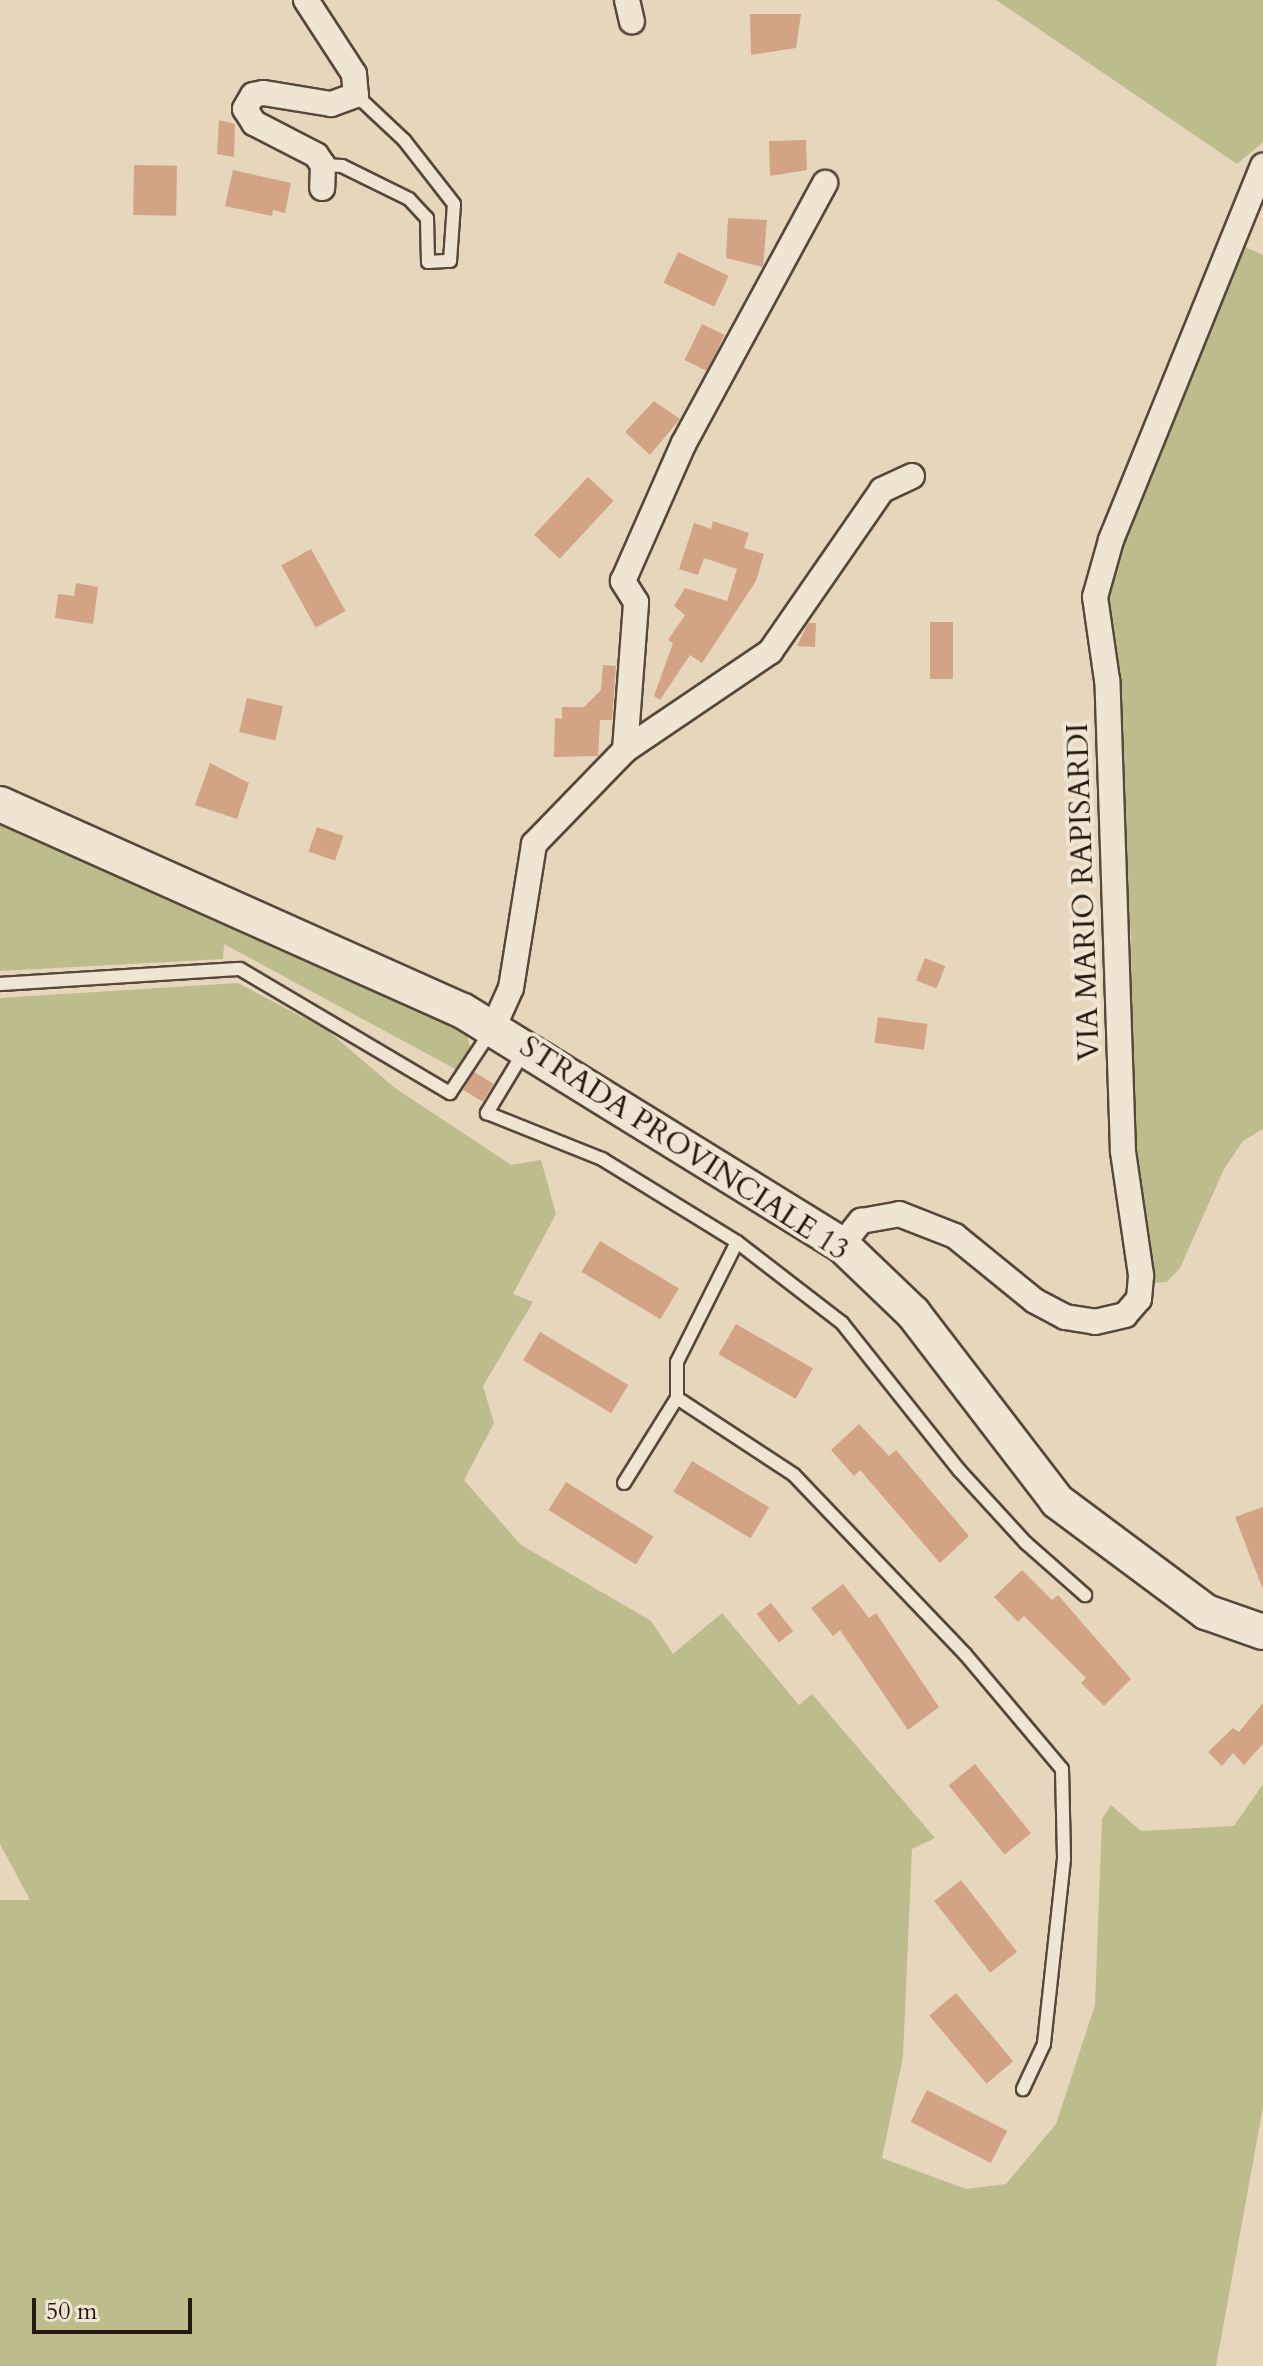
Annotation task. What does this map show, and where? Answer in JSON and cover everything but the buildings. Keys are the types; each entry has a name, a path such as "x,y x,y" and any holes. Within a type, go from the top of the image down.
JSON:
{"main road":[{"name":"STRADA PROVINCIALE 13","path":"0,804 141,863 493,1028 842,1245 913,1313 1057,1501 1206,1612 1263,1632"}],"street":[{"path":"306,0 354,74 356,95 340,104 263,93 247,100 249,119 323,177"},
{"name":"VIA MARIO RAPISARDI","path":"842,1245 861,1221 899,1214 955,1236 1035,1301 1065,1317 1095,1322 1125,1315 1139,1299 1141,1275 1123,1151 1108,695 1095,597 1111,540 1263,166"},
{"path":"625,750 636,602 623,581 718,376 825,183"},
{"path":"493,1028 511,988 534,844 625,750 770,652 882,490 912,476"}],"lane":[{"path":"323,177 342,166 409,199 427,218 428,262 450,261 454,204 404,140 356,95"},
{"path":"0,984 240,969 450,1093 493,1028"},
{"path":"526,1048 487,1113 602,1159 737,1242 842,1323 959,1470 1026,1543 1085,1595"},
{"path":"624,1483 677,1398 677,1362 737,1242"},
{"path":"677,1398 794,1475 965,1654 1062,1769 1064,1859 1044,2044 1023,2089"}],"green space":[{"path":"996,0 1263,0 1263,142 1237,164"},
{"path":"1243,246 1263,255 1263,1129 1243,1141 1224,1169 1180,1268 1167,1282 1153,1283 1133,1144 1131,937 1107,595 1111,566"},
{"path":"0,821 465,1029 471,1049 457,1070 224,944 223,959 0,971"},
{"path":"238,983 327,1030 395,1088 511,1165 541,1160 556,1214 513,1294 533,1302 483,1386 494,1423 464,1480 521,1545 651,1621 673,1654 722,1613 799,1705 812,1694 935,1838 912,1849 903,2057 882,2158 966,2189 1006,2184 1056,2124 1095,2005 1102,1819 1111,1805 1141,1831 1234,1826 1263,1784 1263,2107 1216,2366 0,2366 0,1900 30,1900 0,1844 0,998"}]}
